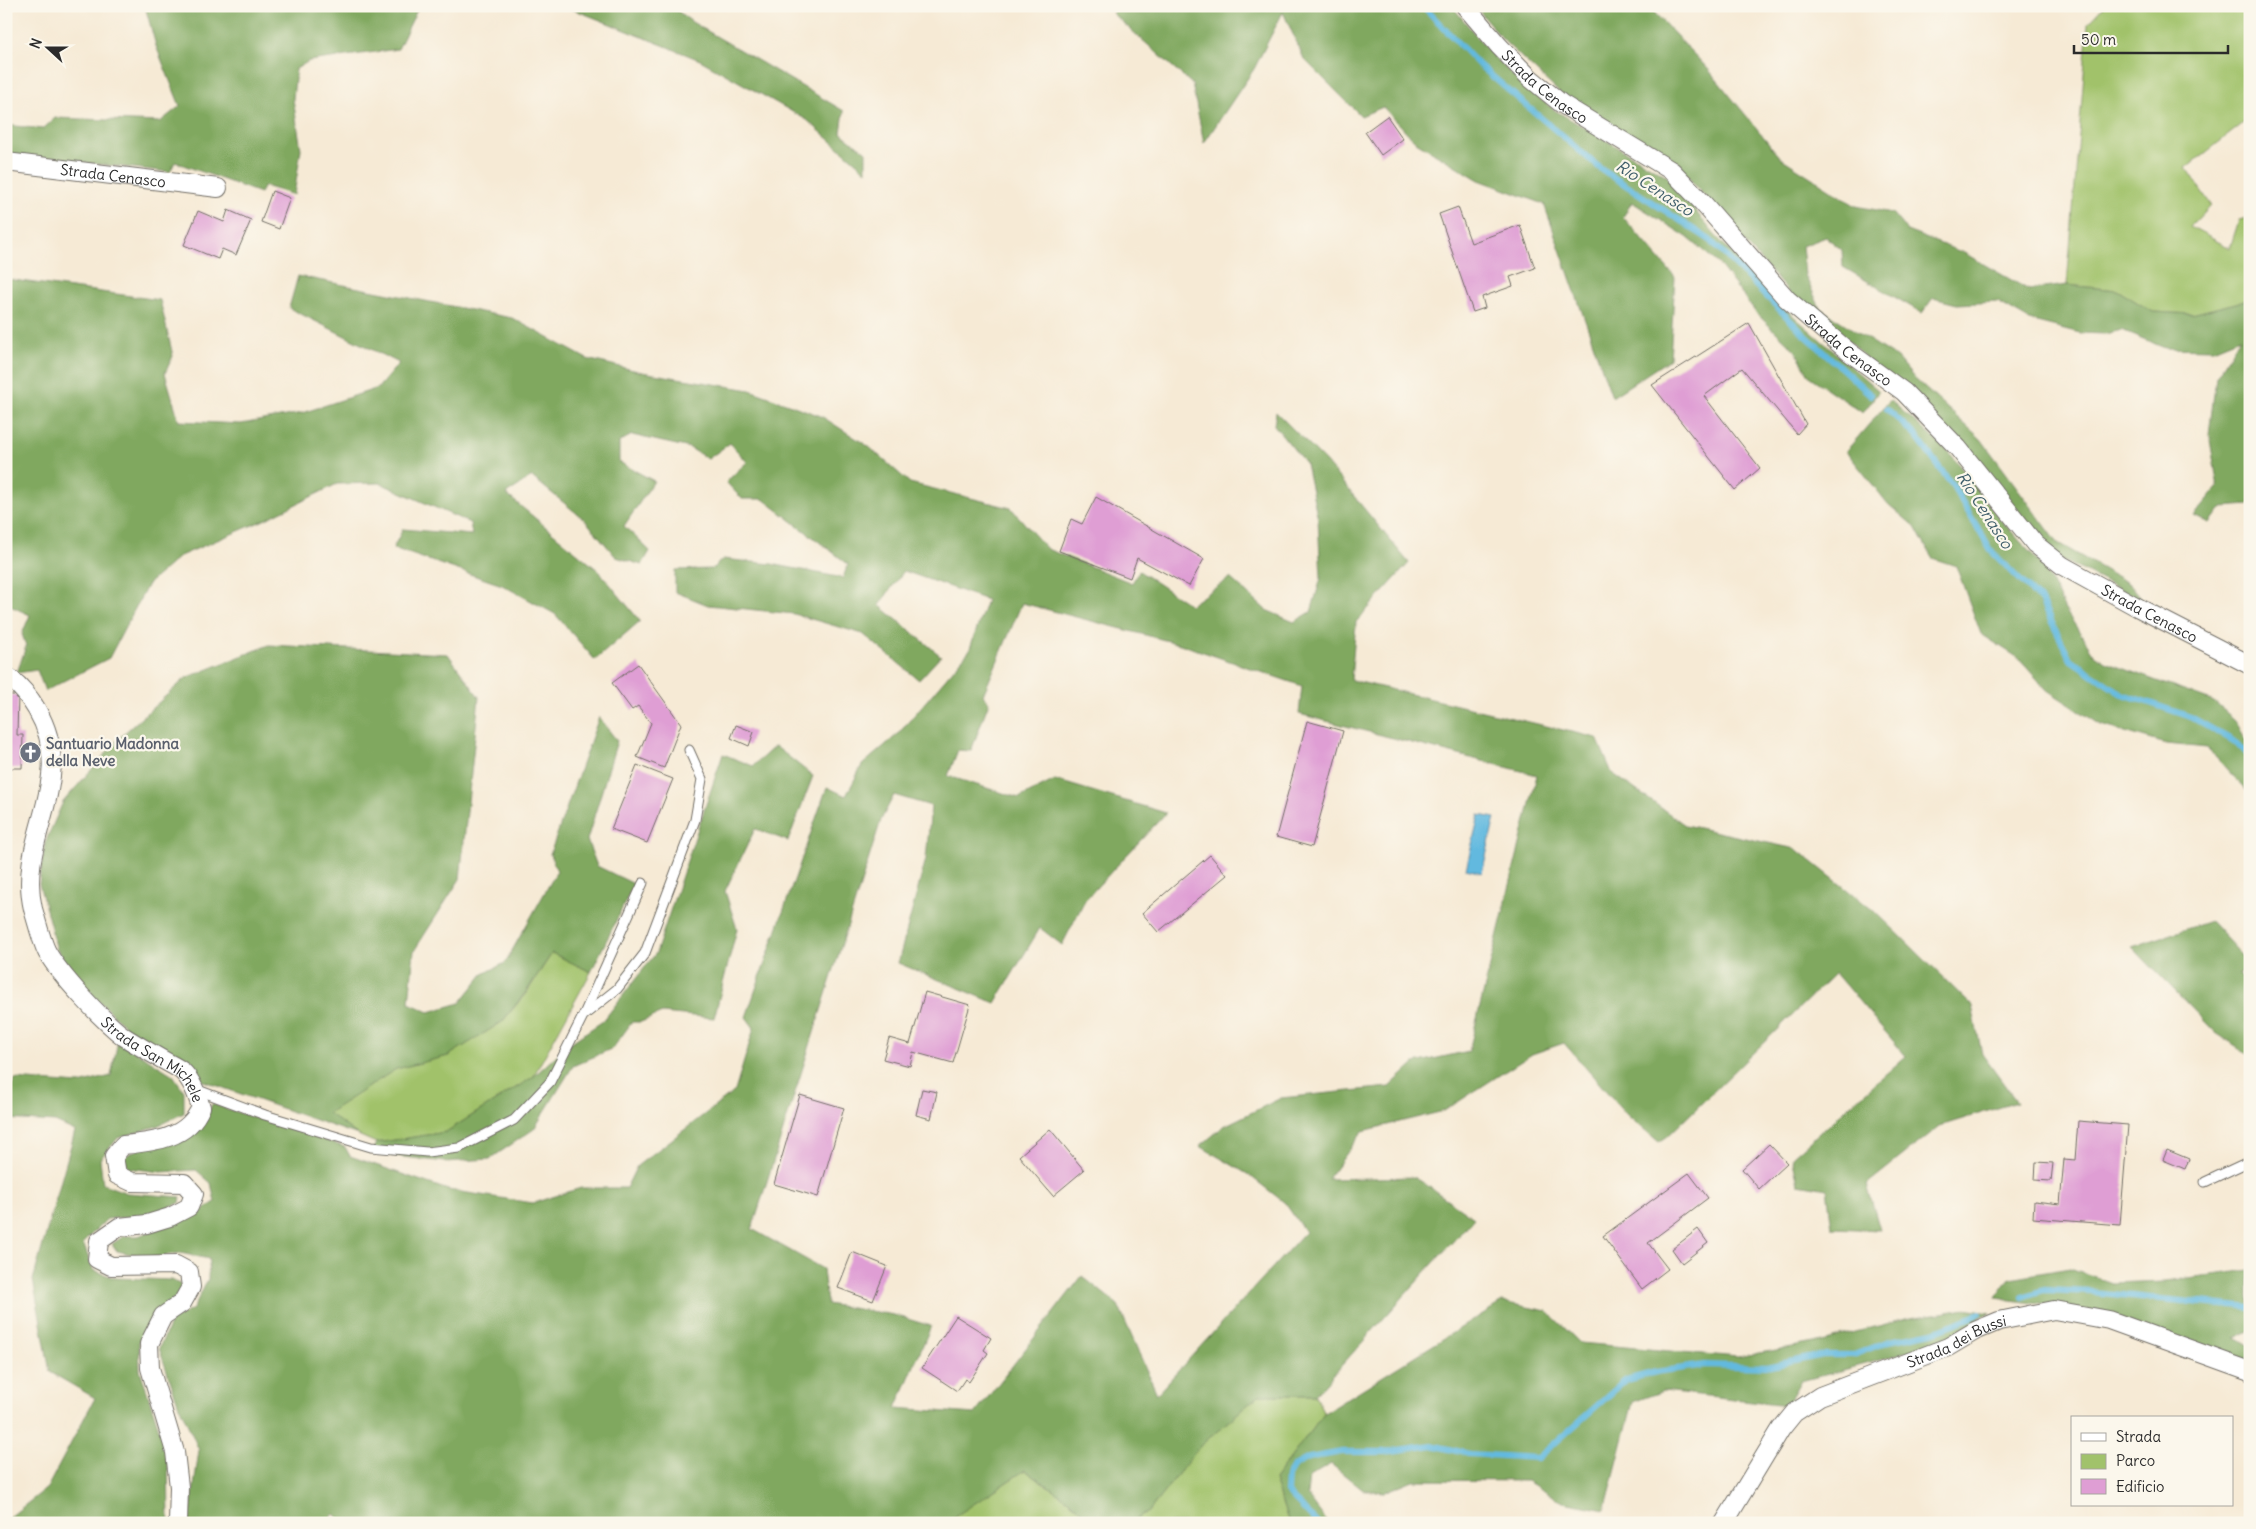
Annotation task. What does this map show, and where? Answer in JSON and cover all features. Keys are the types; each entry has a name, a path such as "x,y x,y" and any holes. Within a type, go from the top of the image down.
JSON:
{"street":[{"name":"Strada Cenasco","path":"1465,6 1499,46 1530,78 1562,104 1672,171 1702,202 1787,299 1849,352 1904,392 1958,448 2035,544 2063,566 2139,608 2250,665"},
{"name":"Strada Cenasco","path":"6,162 218,188"},
{"name":"Strada San Michele","path":"6,680 11,679 30,698 44,723 50,747 53,775 32,855 30,882 33,908 47,951 81,995 122,1034 182,1071 194,1089 201,1107 196,1121 177,1134 152,1142 123,1145 114,1156 117,1175 132,1182 184,1183 194,1194 190,1207 170,1217 147,1224 118,1226 99,1241 96,1259 111,1266 176,1265 189,1272 191,1287 182,1303 163,1316 149,1344 150,1368 175,1452 179,1487 178,1523"},
{"name":"Strada dei Bussi","path":"1724,1523 1781,1429 1794,1413 1820,1396 1948,1347 1975,1331 1999,1321 2054,1310 2110,1320 2250,1372"}],"lane":[{"path":"583,1016 617,989 645,953 695,820 702,779 688,750"},
{"path":"194,1089 265,1115 371,1146 427,1152 459,1148 514,1120 550,1082 583,1016 642,883"},
{"path":"2205,1182 2250,1162"}],"green space":[{"path":"145,6 423,6 417,10 398,49 309,61 296,69 293,99 301,149 294,195 264,186 260,193 175,162 170,172 6,154 6,125 43,129 55,118 160,122 180,106 156,46"},
{"path":"565,6 671,6 692,22 844,111 841,133 866,152 866,171 807,120 700,60"},
{"path":"1118,6 1452,6 1487,49 1520,83 1556,111 1667,176 1714,234 1783,307 1879,391 1863,413 1810,377 1796,351 1756,313 1719,264 1687,237 1632,202 1623,217 1675,277 1670,359 1612,397 1544,204 1479,180 1416,142 1383,107 1361,116 1304,59 1283,12 1254,69 1204,143 1192,84 1112,13"},
{"path":"1475,6 1648,6 1708,69 1781,158 1856,206 1892,213 1907,231 1964,253 2029,290 2067,285 2117,290 2153,312 2192,314 2250,298 2250,505 2222,507 2210,523 2194,516 2218,487 2209,434 2216,377 2240,338 2213,349 2165,348 2122,330 2105,334 2080,333 2029,320 1998,302 1957,304 1933,298 1922,313 1843,267 1842,250 1826,237 1802,246 1805,275 1820,308 1897,358 1915,379 1981,439 2058,543 2131,585 2144,601 2062,560 1852,344 1790,294 1679,167 1565,98 1504,41"},
{"path":"2104,6 2250,6 2250,118 2186,168 2211,205 2190,227 2230,248 2239,220 2250,217 2250,298 2192,314 2153,312 2117,290 2067,285 2088,23"},
{"path":"298,276 512,318 587,359 642,372 750,390 821,416 868,446 910,483 1011,508 1047,549 1132,583 1139,571 1190,605 1230,578 1266,610 1294,622 1311,612 1321,578 1318,519 1306,464 1274,425 1276,412 1325,461 1409,563 1356,622 1351,680 1597,738 1612,773 1685,825 1796,849 1879,915 1972,1006 1982,1054 2017,1102 1940,1126 1867,1184 1880,1230 1832,1228 1827,1189 1798,1184 1792,1157 1906,1056 1835,973 1668,1136 1659,1142 1627,1115 1564,1043 1532,1054 1444,1111 1363,1131 1328,1179 1415,1177 1474,1218 1315,1395 1259,1395 1201,1445 1149,1511 1131,1523 1093,1523 1074,1504 1025,1470 945,1523 343,1523 334,1514 326,1523 189,1523 199,1450 178,1403 159,1348 172,1320 193,1309 208,1279 209,1259 180,1253 149,1258 117,1251 112,1244 124,1236 138,1236 198,1214 215,1202 211,1183 196,1170 161,1172 128,1168 124,1158 142,1148 174,1141 194,1133 204,1124 212,1104 345,1147 350,1156 448,1190 533,1203 581,1188 626,1188 637,1166 735,1091 754,1028 746,1017 827,787 846,796 862,765 898,734 969,651 987,600 904,571 879,605 941,656 919,680 863,634 794,614 708,605 675,592 675,570 712,569 723,559 772,564 843,578 848,564 763,499 742,499 726,482 747,462 730,443 708,459 690,448 632,435 619,442 619,462 654,481 624,526 650,551 642,565 616,557 585,520 532,477 506,494 599,571 640,621 595,660 555,614 502,585 393,548 403,529 472,535 470,523 380,483 337,484 262,521 180,556 148,584 109,658 45,691 37,670 17,673 26,646 22,634 30,615 6,604 6,279 160,300 173,356 165,373 179,421 241,424 302,413 378,388 399,363 289,308","holes":["1022,603 1180,644 1302,686 1299,714 1537,775 1469,1051 1415,1063 1389,1087 1281,1098 1224,1126 1200,1146 1249,1175 1285,1203 1305,1232 1157,1394 1118,1305 1082,1276 975,1414 896,1408 931,1326 894,1315 827,1304 823,1269 752,1229 881,820 894,795 931,806 926,859 898,963 995,1003 1040,928 1062,945 1085,900 1166,813 1055,780 1019,798 948,776 958,750 971,751 989,702 983,695"]},
{"path":"1890,400 1949,452 2002,521 2045,569 2065,610 2094,654 2105,662 2214,702 2235,720 2250,744 2250,794 2207,748 2166,744 2101,725 2047,690 2017,657 1981,634 1956,566 1932,558 1915,527 1888,504 1846,451"},
{"path":"269,645 448,654 479,697 460,879 414,951 409,1003 429,1012 460,1003 483,974 505,963 557,871 550,854 599,717 617,741 587,840 597,866 634,884 591,972 552,953 526,992 502,1022 448,1056 396,1069 328,1113 358,1135 201,1080 185,1064 128,1029 88,991 57,950 39,884 45,843 63,802 121,736 186,678"},
{"path":"775,746 813,776 788,841 755,829 725,891 737,929 714,1018 662,1013 641,1022 632,1022 613,1048 573,1066 534,1129 490,1159 445,1162 371,1153 376,1143 446,1132 533,1077 570,1043 603,1021 656,953 723,754 753,766"},
{"path":"2210,921 2250,964 2250,970 2238,974 2250,989 2250,1055 2216,1033 2132,947"},
{"path":"552,953 591,972 533,1077 446,1132 376,1143 358,1135 327,1113 396,1069 448,1056 502,1022 527,992"},
{"path":"118,1040 173,1075 184,1091 184,1113 157,1126 118,1138 100,1159 103,1184 127,1193 181,1197 180,1203 148,1215 107,1219 83,1243 93,1270 115,1278 172,1280 183,1286 175,1298 157,1312 139,1342 140,1370 168,1457 169,1523 6,1523 6,1520 47,1488 95,1398 50,1372 33,1280 75,1131 55,1122 6,1119 6,1097 15,1079 79,1084 111,1076"},
{"path":"2070,1268 2112,1283 2165,1281 2250,1270 2250,1332 2234,1338 2250,1346 2250,1367 2062,1307 1996,1298 2010,1278"},
{"path":"1502,1302 1547,1311 1580,1343 1738,1357 1814,1343 1905,1319 1965,1309 1990,1313 1944,1340 1870,1363 1801,1381 1787,1405 1663,1391 1633,1402 1605,1510 1563,1502 1527,1481 1413,1480 1384,1492 1363,1490 1331,1464 1309,1477 1307,1495 1328,1523 1289,1523 1274,1480 1324,1413"},
{"path":"1259,1395 1315,1395 1324,1413 1274,1480 1289,1523 1131,1523 1149,1511 1201,1445"},
{"path":"1025,1470 1074,1504 1093,1523 945,1523"}],"water":[{"path":"1479,815 1495,818 1482,873 1466,869"}],"building":[{"path":"1387,116 1403,139 1381,155 1365,132"},
{"path":"272,191 290,198 279,229 261,222"},
{"path":"1458,207 1471,243 1520,225 1535,268 1510,277 1513,286 1482,297 1485,308 1473,312 1439,214"},
{"path":"228,210 251,220 236,255 222,249 218,259 184,245 198,211 224,222"},
{"path":"1749,323 1806,424 1797,434 1742,368 1704,396 1760,468 1735,490 1652,385"},
{"path":"1096,497 1204,559 1189,586 1137,558 1130,578 1059,551 1071,519 1082,524"},
{"path":"638,664 681,724 664,768 637,757 651,723 638,706 632,710 612,683"},
{"path":"6,695 18,695 17,735 23,735 22,768 6,768"},
{"path":"1307,721 1343,731 1312,847 1276,837"},
{"path":"736,725 754,732 749,746 731,738"},
{"path":"637,765 673,779 647,843 611,829"},
{"path":"1210,855 1227,875 1158,932 1142,913"},
{"path":"925,992 970,1005 953,1063 913,1052 910,1066 883,1059 889,1038 910,1044"},
{"path":"922,1089 937,1092 931,1119 916,1115"},
{"path":"800,1095 844,1108 818,1197 774,1184"},
{"path":"2078,1121 2128,1125 2120,1225 2033,1218 2034,1201 2060,1204 2064,1159 2075,1160"},
{"path":"1050,1129 1084,1170 1053,1196 1019,1156"},
{"path":"1769,1144 1787,1163 1759,1189 1742,1169"},
{"path":"2167,1150 2189,1159 2185,1169 2163,1160"},
{"path":"2036,1162 2053,1163 2051,1181 2035,1180"},
{"path":"1689,1173 1708,1198 1648,1243 1668,1269 1642,1289 1603,1236"},
{"path":"1698,1229 1708,1243 1682,1263 1672,1249"},
{"path":"852,1252 887,1266 873,1301 838,1288"},
{"path":"956,1316 991,1338 984,1350 988,1353 969,1382 965,1379 957,1391 922,1368"}],"waterway":[{"name":"Rio Cenasco","path":"1423,6 1479,65 1601,169 1710,240 1803,333 1871,395"},
{"name":"Rio Cenasco","path":"1887,409 1916,436 1953,486 1991,551 2041,601 2071,660 2120,693 2191,717 2237,743 2250,757"},
{"path":"2023,1297 2044,1290 2092,1292 2250,1308"},
{"path":"1317,1523 1287,1492 1288,1476 1294,1466 1309,1458 1342,1452 1385,1452 1432,1445 1469,1454 1538,1458 1626,1380 1656,1372 1705,1365 1766,1367 1823,1355 1853,1355 1889,1341 1933,1332 1980,1314"}],"place":[{"name":"Santuario Madonna della Neve","path":"30,752"}]}
